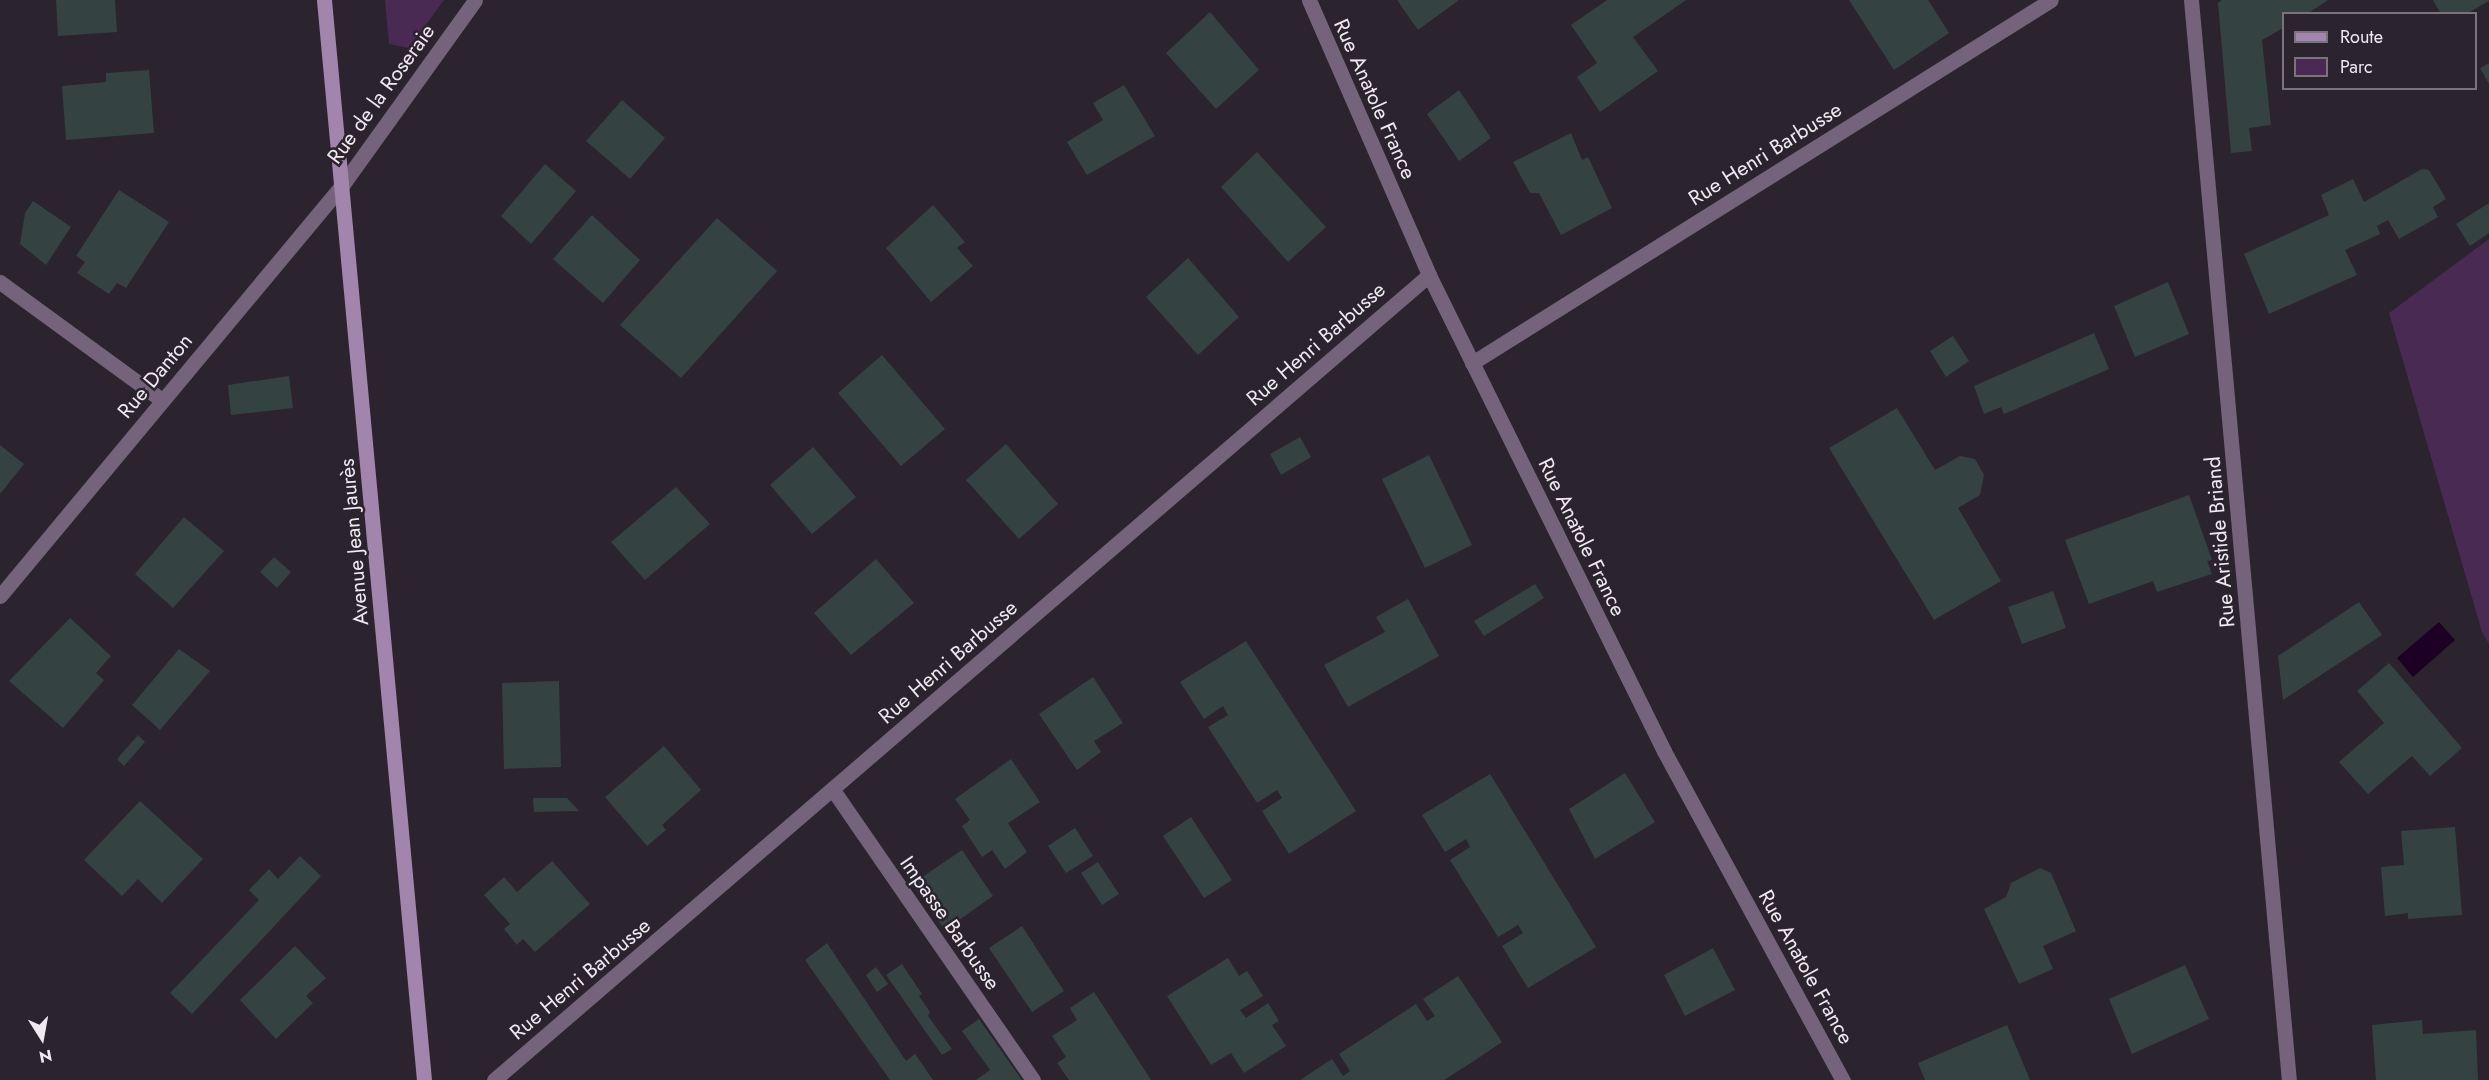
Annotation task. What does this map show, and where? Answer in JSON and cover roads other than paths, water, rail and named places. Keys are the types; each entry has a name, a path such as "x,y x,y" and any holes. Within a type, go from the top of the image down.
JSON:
{"main road":[{"name":"Avenue Jean Jaurès","path":"324,0 343,184 424,1080"}],"street":[{"name":"Rue de la Roseraie","path":"343,184 474,0"},
{"name":"Rue Anatole France","path":"1309,0 1429,275 1664,751 1844,1080"},
{"name":"Rue Henri Barbusse","path":"1472,363 2051,0"},
{"name":"Rue Aristide Briand","path":"2194,2 2289,1080"},
{"name":"Rue Danton","path":"0,596 343,184"},
{"name":"Rue Henri Barbusse","path":"494,1080 1429,275"},
{"path":"0,282 162,400"},
{"name":"Impasse Barbusse","path":"832,790 1033,1080"}]}
